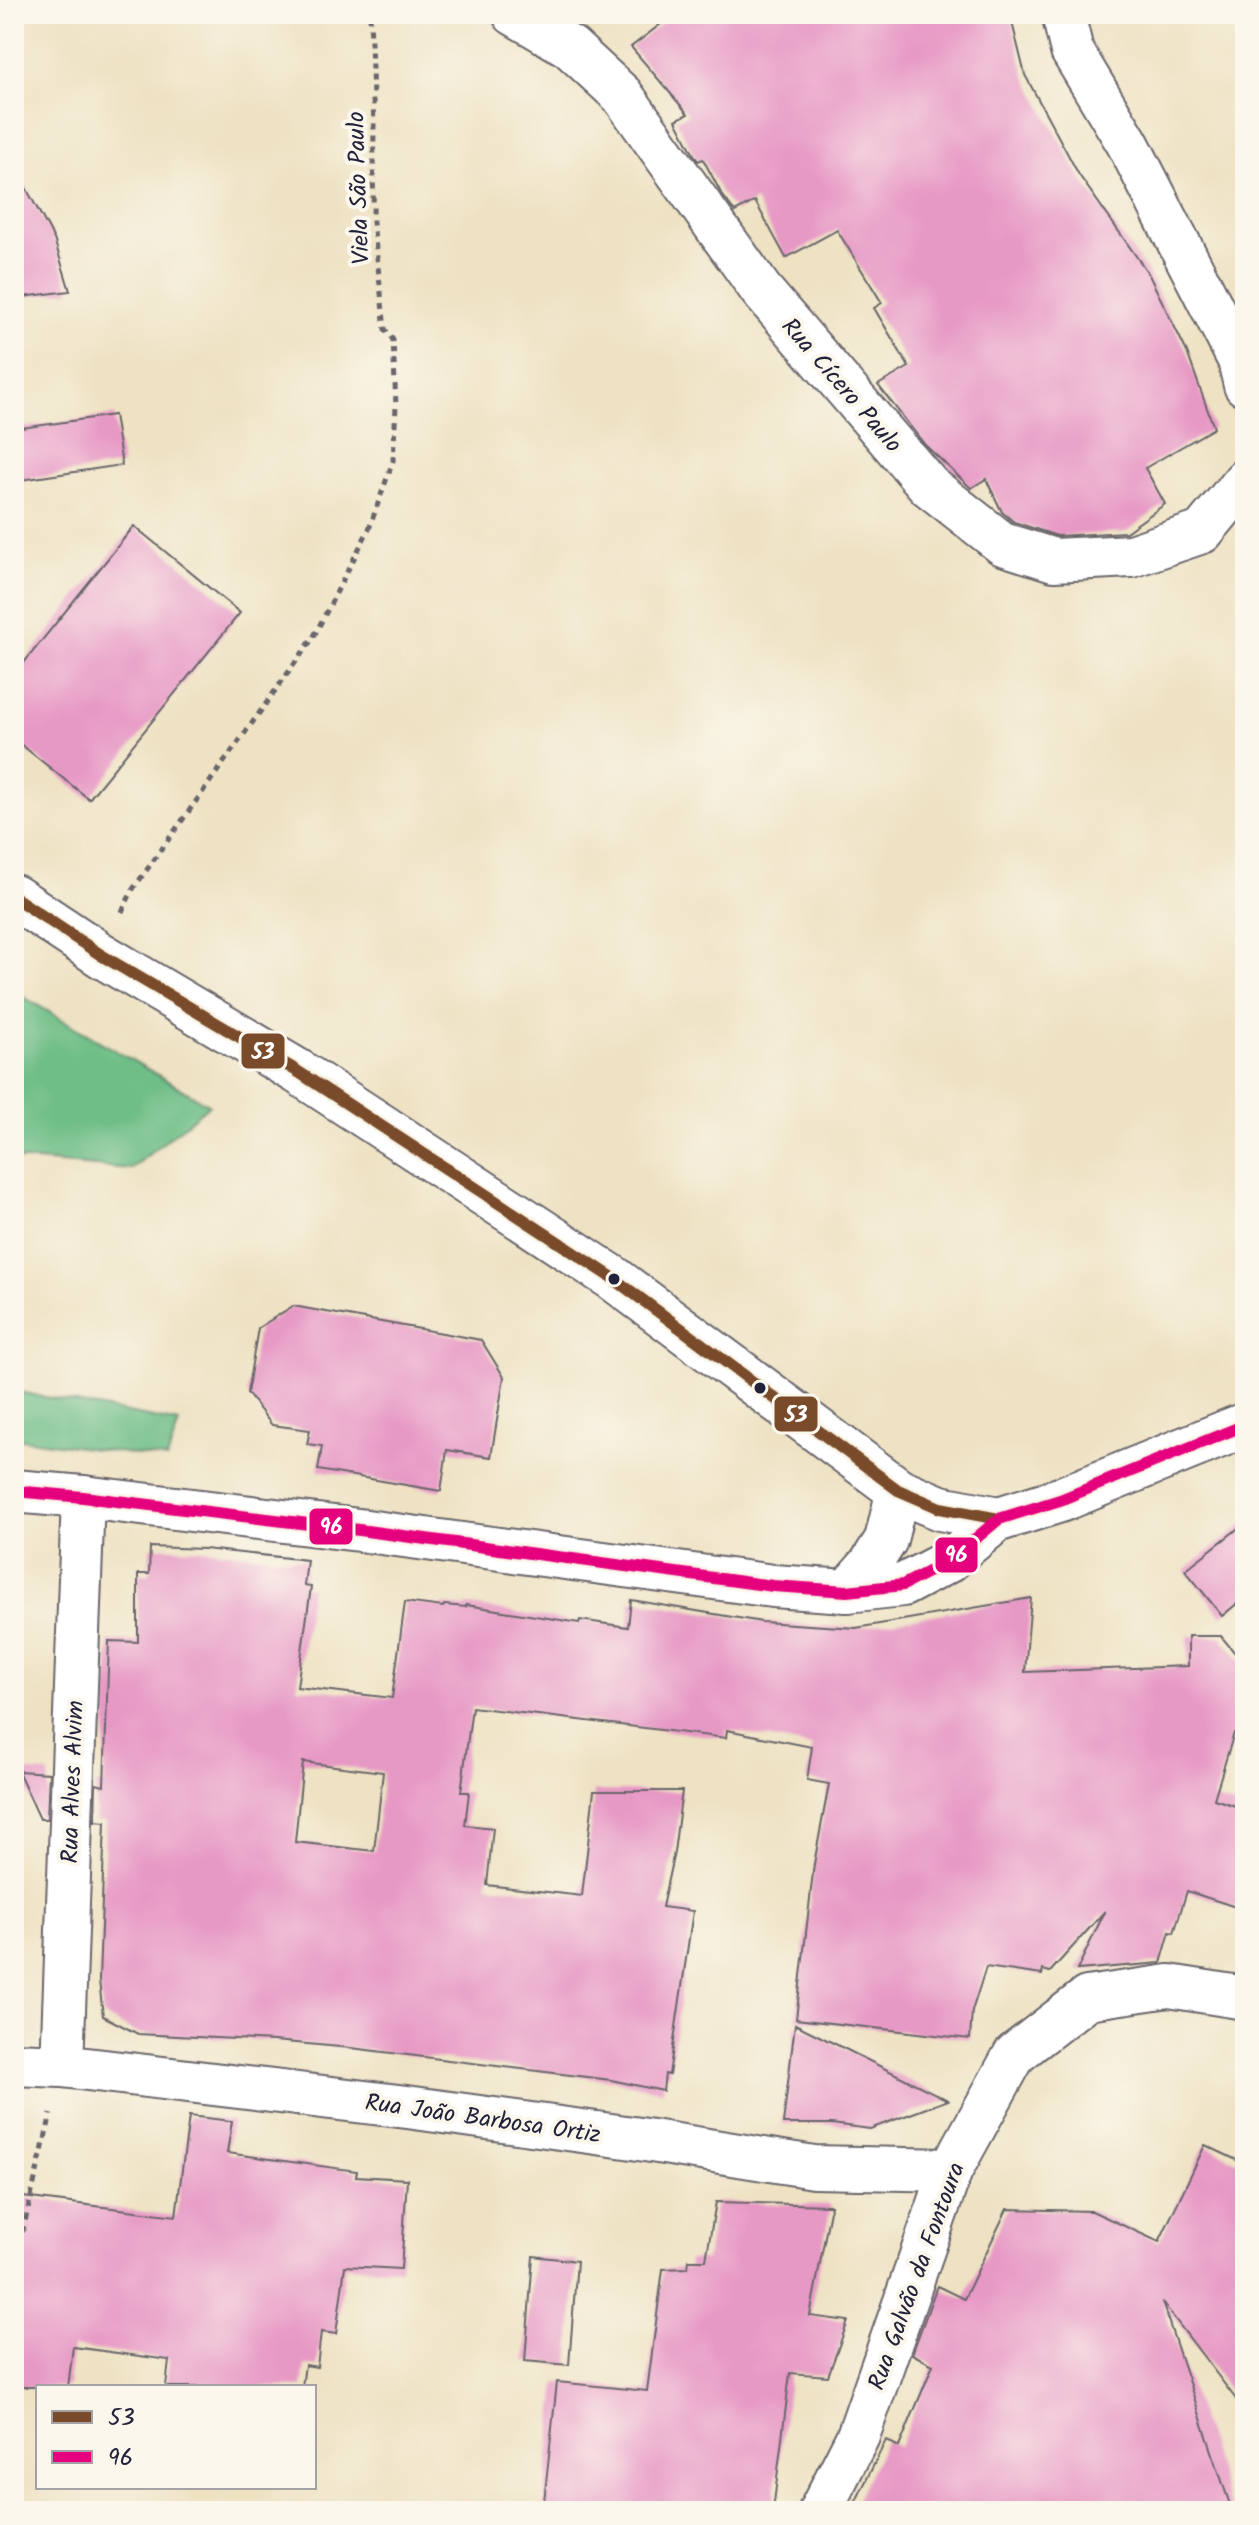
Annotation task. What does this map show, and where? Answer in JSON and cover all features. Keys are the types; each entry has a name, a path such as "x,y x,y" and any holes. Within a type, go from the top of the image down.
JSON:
{"main road":[{"path":"14,897 101,955 297,1071 613,1278 898,1490 940,1508 999,1519 1060,1500 1245,1425"}],"street":[{"name":"Rua Cícero Paulo","path":"514,14 570,47 622,95 771,302 929,486 1003,544 1054,560 1131,556 1202,532 1245,480"},
{"path":"1063,14 1072,51 1128,144 1239,360 1245,385"},
{"path":"847,1591 870,1565 886,1540 898,1490"},
{"path":"14,1491 343,1528 773,1586 847,1591 903,1585 949,1561 999,1519"},
{"name":"Rua Alves Alvim","path":"62,2066 83,1497"},
{"name":"Rua Galvão da Fontoura","path":"820,2511 858,2436 951,2170 1015,2054 1087,1998 1169,1986 1245,1998"},
{"name":"Rua João Barbosa Ortiz","path":"14,2064 62,2066 422,2109 814,2167 951,2170"}],"path":[{"name":"Viela São Paulo","path":"101,955 133,889 313,638 369,529 393,461 396,406 393,340 385,329 373,222 370,14"},
{"path":"14,2267 62,2066"}],"green space":[{"path":"14,992 209,1105 131,1169 14,1159"},
{"path":"14,1391 179,1423 167,1459 14,1438"}],"building":[{"path":"674,14 1010,14 1025,75 1079,175 1148,273 1187,352 1214,428 1145,468 1165,504 1126,532 1057,536 1014,522 1002,512 986,479 971,488 925,445 878,385 909,367 874,308 882,303 837,230 786,258 755,201 735,212 721,193 703,159 698,161 693,153 676,120 688,114 631,47"},
{"path":"14,166 54,239 70,291 14,298"},
{"path":"114,415 122,465 14,481 14,429"},
{"path":"134,526 240,613 89,799 14,739 14,675"},
{"path":"293,1306 481,1340 504,1377 491,1457 447,1450 441,1491 318,1470 322,1446 307,1444 310,1430 272,1425 247,1393 258,1328"},
{"path":"1245,1523 1245,1597 1222,1616 1185,1570"},
{"path":"150,1547 204,1549 307,1560 304,1586 311,1587 297,1687 392,1698 405,1602 443,1607 466,1605 579,1623 580,1620 628,1627 631,1600 762,1622 856,1628 1031,1598 1025,1672 1188,1666 1188,1636 1221,1636 1245,1665 1245,1733 1234,1733 1214,1799 1245,1809 1245,1910 1187,1891 1161,1963 1077,1970 1105,1911 1050,1972 1043,1970 1042,1975 986,1967 972,2011 970,2039 796,2019 814,1864 829,1784 807,1780 812,1747 727,1730 726,1738 472,1707 461,1792 469,1792 465,1825 493,1828 487,1885 582,1896 594,1791 682,1791 674,1852 662,1907 693,1911 669,2075 665,2074 663,2091 611,2080 351,2048 138,2034 103,2016 99,1980 105,1822 95,1821 96,1784 104,1786 109,1641 138,1642 138,1574 149,1574","holes":["303,1762 383,1772 374,1851 295,1842"]},
{"path":"18,1771 49,1773 47,1819 40,1819"},
{"path":"795,2024 948,2100 870,2129 832,2124 783,2124"},
{"path":"189,2116 232,2121 227,2153 357,2171 356,2176 407,2179 401,2269 345,2266 336,2334 321,2332 317,2367 305,2365 302,2385 166,2385 169,2360 73,2347 68,2385 14,2387 14,2196 176,2216"},
{"path":"1205,2145 1245,2164 1245,2411 1162,2302 1232,2511 851,2511 886,2440 899,2447 933,2365 912,2354 937,2286 964,2299 1007,2209 1092,2211 1159,2242"},
{"path":"716,2202 831,2205 810,2316 848,2321 828,2376 790,2373 773,2511 543,2511 557,2382 647,2391 663,2269 688,2268 689,2260 706,2260"},
{"path":"533,2256 577,2261 569,2365 525,2361"}],"transit line":[{"name":"53","path":"14,897 101,955 297,1071 613,1278 898,1490 940,1508 999,1519"},
{"name":"96","path":"14,1491 359,1530 773,1586 847,1591 903,1585 949,1561 999,1519 1060,1500 1245,1425"}]}
